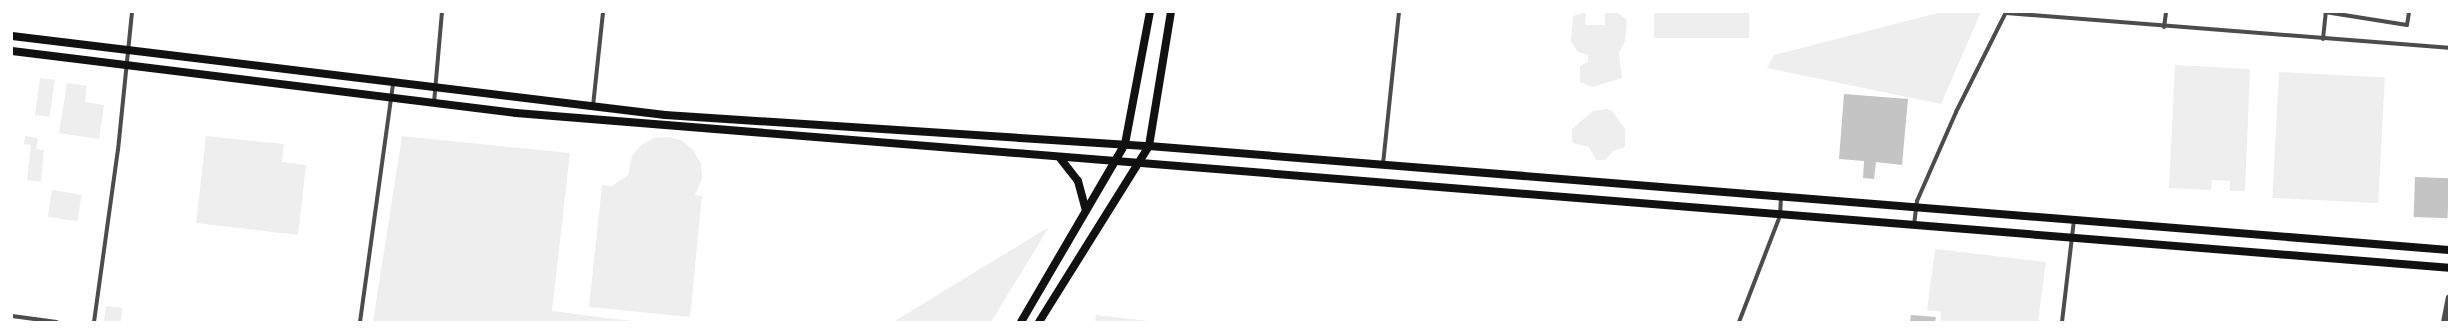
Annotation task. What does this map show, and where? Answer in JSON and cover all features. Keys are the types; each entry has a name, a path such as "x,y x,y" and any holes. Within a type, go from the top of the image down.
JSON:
{"main road":[{"path":"1021,322 1086,210 1116,163 1125,144 1150,12"},
{"path":"1039,322 1149,146 1171,12"},
{"path":"12,36 435,88 665,114 1125,144 2449,250"},
{"path":"12,51 516,113 1780,216 2449,266 2449,259"},
{"path":"1060,158 1078,181 1086,210"}],"street":[{"path":"94,322 118,150 132,12"},
{"path":"434,103 442,12"},
{"path":"593,106 602,12"},
{"path":"1383,164 1400,12"},
{"path":"1913,226 1916,207 1956,112 2006,12 2164,27 2449,48"},
{"path":"2164,27 2166,12"},
{"path":"2323,39 2326,12 2407,25 2409,12"},
{"path":"360,322 394,83"},
{"path":"1739,322 1780,216 1781,197"},
{"path":"2062,322 2074,220"},
{"path":"2444,322 2449,297"},
{"path":"12,316 57,322"}],"shaded area":[{"path":"1586,12 1585,25 1605,25 1605,12 1617,12 1627,20 1625,41 1619,53 1622,78 1593,87 1580,82 1580,66 1588,62 1588,55 1578,52 1571,41 1573,16"},
{"path":"1654,12 1749,12 1749,38 1654,38"},
{"path":"1942,12 1981,12 1941,104 1767,68 1774,55"},
{"path":"2175,65 2250,69 2245,191 2230,191 2230,181 2212,180 2211,190 2169,188"},
{"path":"2279,72 2385,78 2378,203 2272,198"},
{"path":"40,78 55,80 50,117 35,115"},
{"path":"67,83 87,86 85,102 104,105 99,139 59,133"},
{"path":"1607,109 1612,111 1625,129 1625,147 1613,151 1605,160 1596,160 1589,147 1572,143 1572,129 1593,111"},
{"path":"25,136 38,138 36,149 44,150 41,182 27,180 31,145 24,144"},
{"path":"206,136 284,144 282,162 306,165 298,235 196,223"},
{"path":"402,136 570,153 552,311 639,322 373,322"},
{"path":"669,137 683,141 694,151 701,164 702,178 695,195 702,196 690,317 589,307 602,185 612,186 628,175 632,156 641,145 654,138"},
{"path":"52,190 82,195 77,221 48,217"},
{"path":"1049,227 991,322 893,322"},
{"path":"1935,249 2046,262 2038,322 1940,322 1941,312 1927,310"},
{"path":"106,306 122,308 121,322 104,322"},
{"path":"1096,315 1157,322 1095,322"}],"building":[{"path":"1844,94 1908,99 1902,165 1876,162 1874,179 1863,178 1864,161 1839,159"},
{"path":"2415,177 2449,178 2448,218 2414,217"},
{"path":"1911,315 1936,317 1935,322 1910,322"}]}
